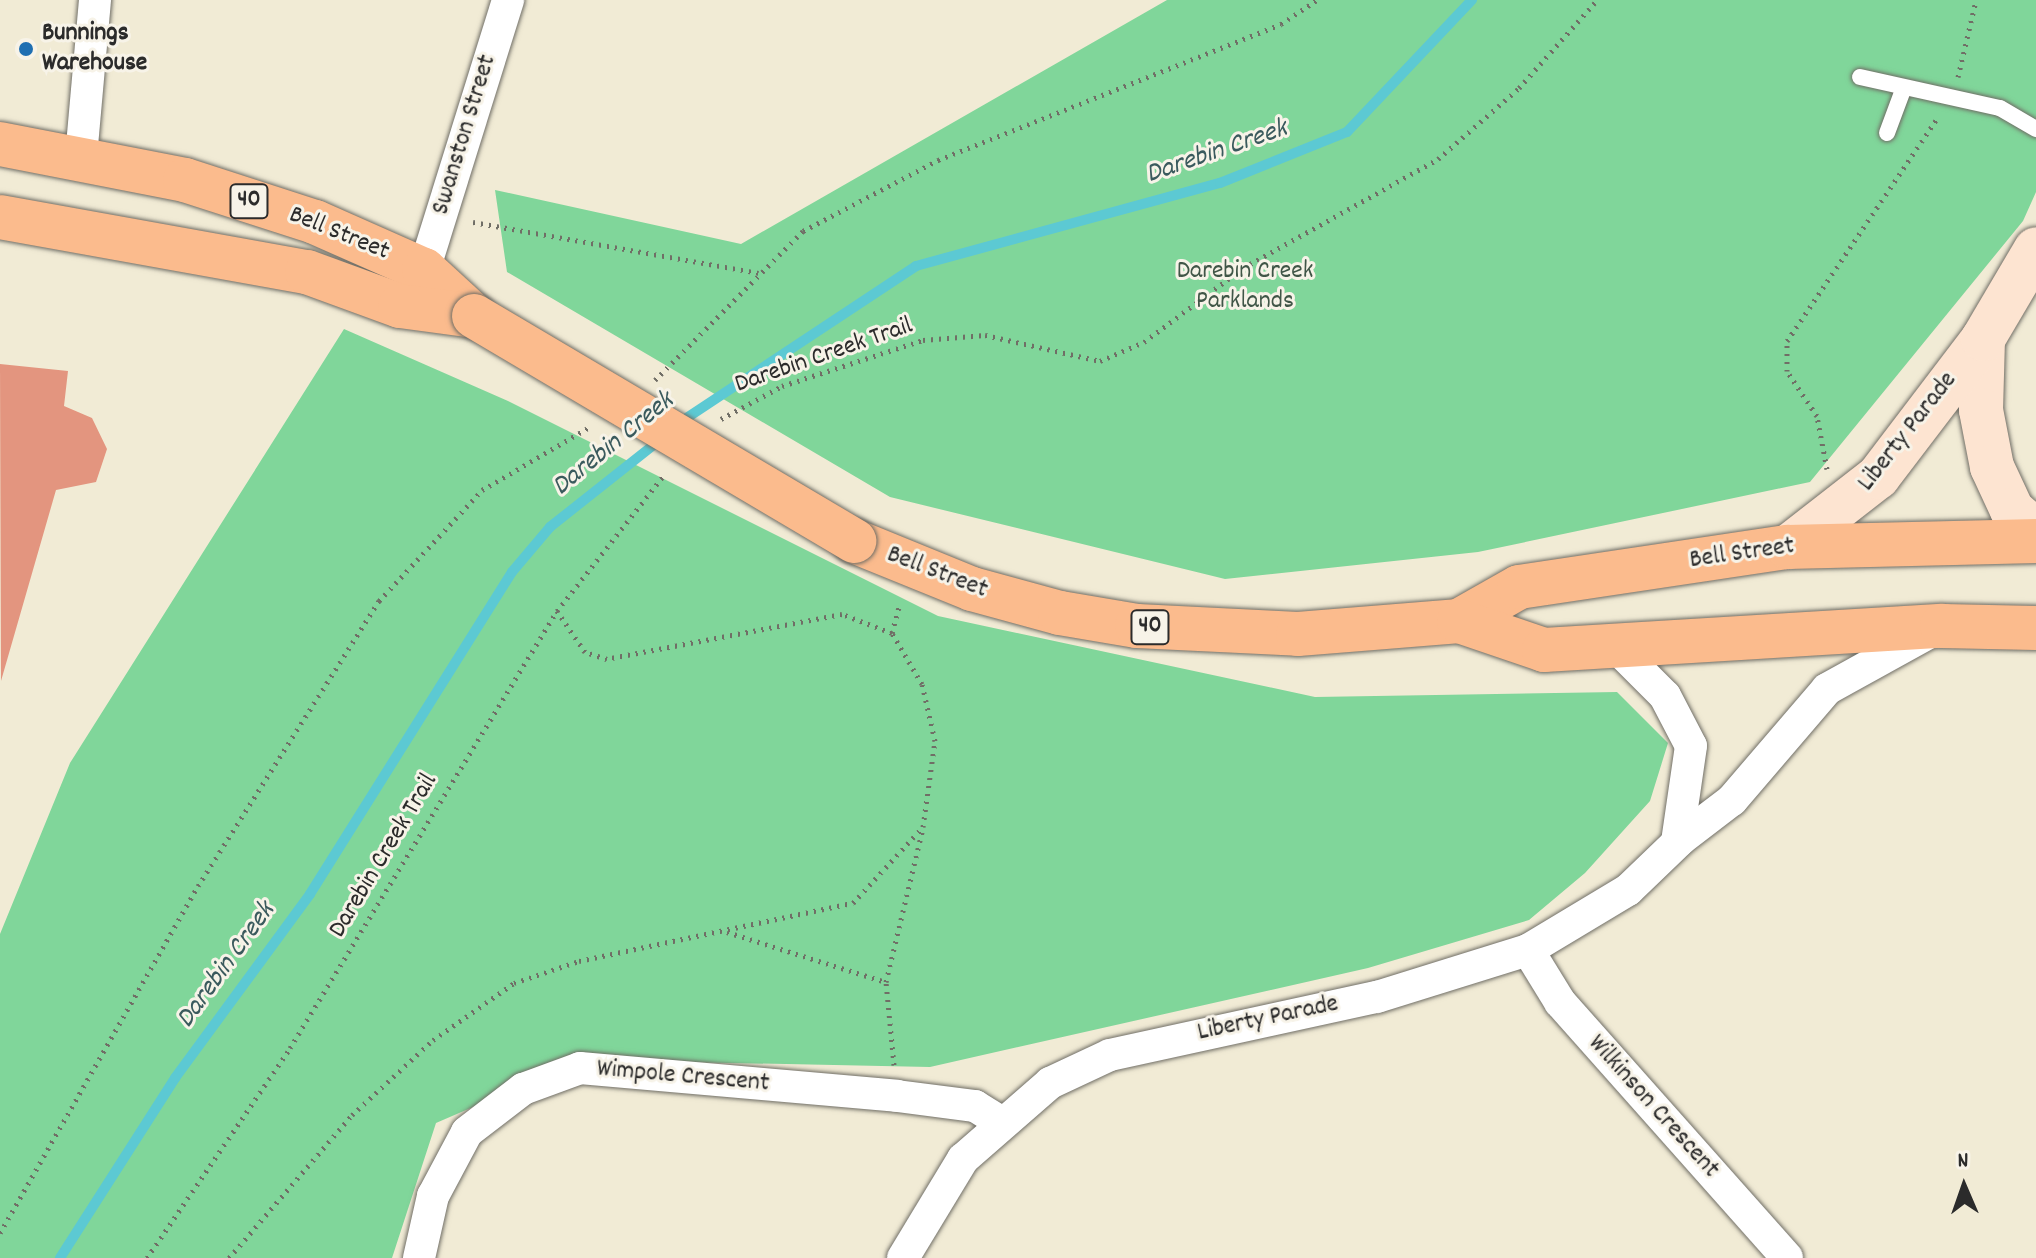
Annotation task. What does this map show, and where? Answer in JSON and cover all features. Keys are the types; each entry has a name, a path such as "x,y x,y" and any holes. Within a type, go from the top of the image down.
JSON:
{"highway":[{"name":"Bell Street","path":"0,144 81,157 300,217 424,270 474,316 854,541 972,589 1137,626 1298,634 1459,621 1544,650 1611,642 1942,626 2036,628"},
{"name":"Bell Street","path":"0,217 307,272 400,306 474,316"},
{"name":"Bell Street","path":"1459,621 1519,587 1788,547 2036,541"}],"street":[{"path":"81,157 95,0"},
{"name":"Swanston Street","path":"424,270 508,0"},
{"name":"Liberty Parade","path":"1788,547 1878,477 1983,339 2036,249"},
{"name":"Liberty Parade","path":"1983,339 1981,410 1992,467 2012,510 2036,531"},
{"name":"Liberty Parade","path":"903,1258 963,1159 1001,1122 1050,1083 1110,1055 1377,997 1528,950 1628,890 1681,839 1732,800 1827,689 1942,626"},
{"path":"1611,642 1665,696 1691,746 1681,839"},
{"name":"Wilkinson Crescent","path":"1528,950 1560,1002 1787,1258"},
{"name":"Wimpole Crescent","path":"419,1258 433,1196 467,1132 523,1089 580,1068 897,1096 975,1106 1001,1122"}],"lane":[{"path":"1860,77 1903,90 2000,108 2036,129"},
{"path":"1887,133 1903,90"}],"path":[{"path":"641,390 803,231 938,160 1281,24 1317,0"},
{"name":"Darebin Creek Trail","path":"713,427 734,406 782,386 923,340 985,335 1100,361 1144,342 1243,268 1438,159 1519,88 1597,0"},
{"path":"1878,477 1831,476 1820,455 1817,416 1787,371 1787,341 1896,170 1953,97 1976,0"},
{"path":"441,215 759,273"},
{"path":"0,1233 198,886 379,601 482,490 593,425"},
{"name":"Darebin Creek Trail","path":"147,1258 290,1048 557,611 671,468"},
{"path":"892,633 900,603"},
{"path":"557,611 585,652 607,659 842,614 892,633 922,684 935,741 923,827 886,982 897,1096"},
{"path":"229,1258 352,1115 433,1040 514,983 579,961 853,903 923,827"},
{"path":"726,932 886,982"}],"green space":[{"name":"Darebin Creek Parklands","path":"1167,0 2036,0 2036,192 2023,221 1810,482 1478,552 1225,579 890,497 507,272 495,190 741,244"},
{"path":"344,329 508,401 938,616 1315,697 1617,692 1668,743 1650,801 1585,873 1529,920 1368,968 930,1067 582,1060 436,1123 392,1258 0,1258 0,934 70,763"}],"building":[{"path":"0,364 68,371 64,406 92,418 107,449 96,482 56,490 1,681"}],"waterway":[{"name":"Darebin Creek","path":"676,425 916,266 1220,183 1347,132 1472,0"},
{"name":"Darebin Creek","path":"60,1258 175,1078 310,894 512,572 550,527 661,439"}],"place":[{"name":"Bunnings Warehouse","path":"26,49"}]}
